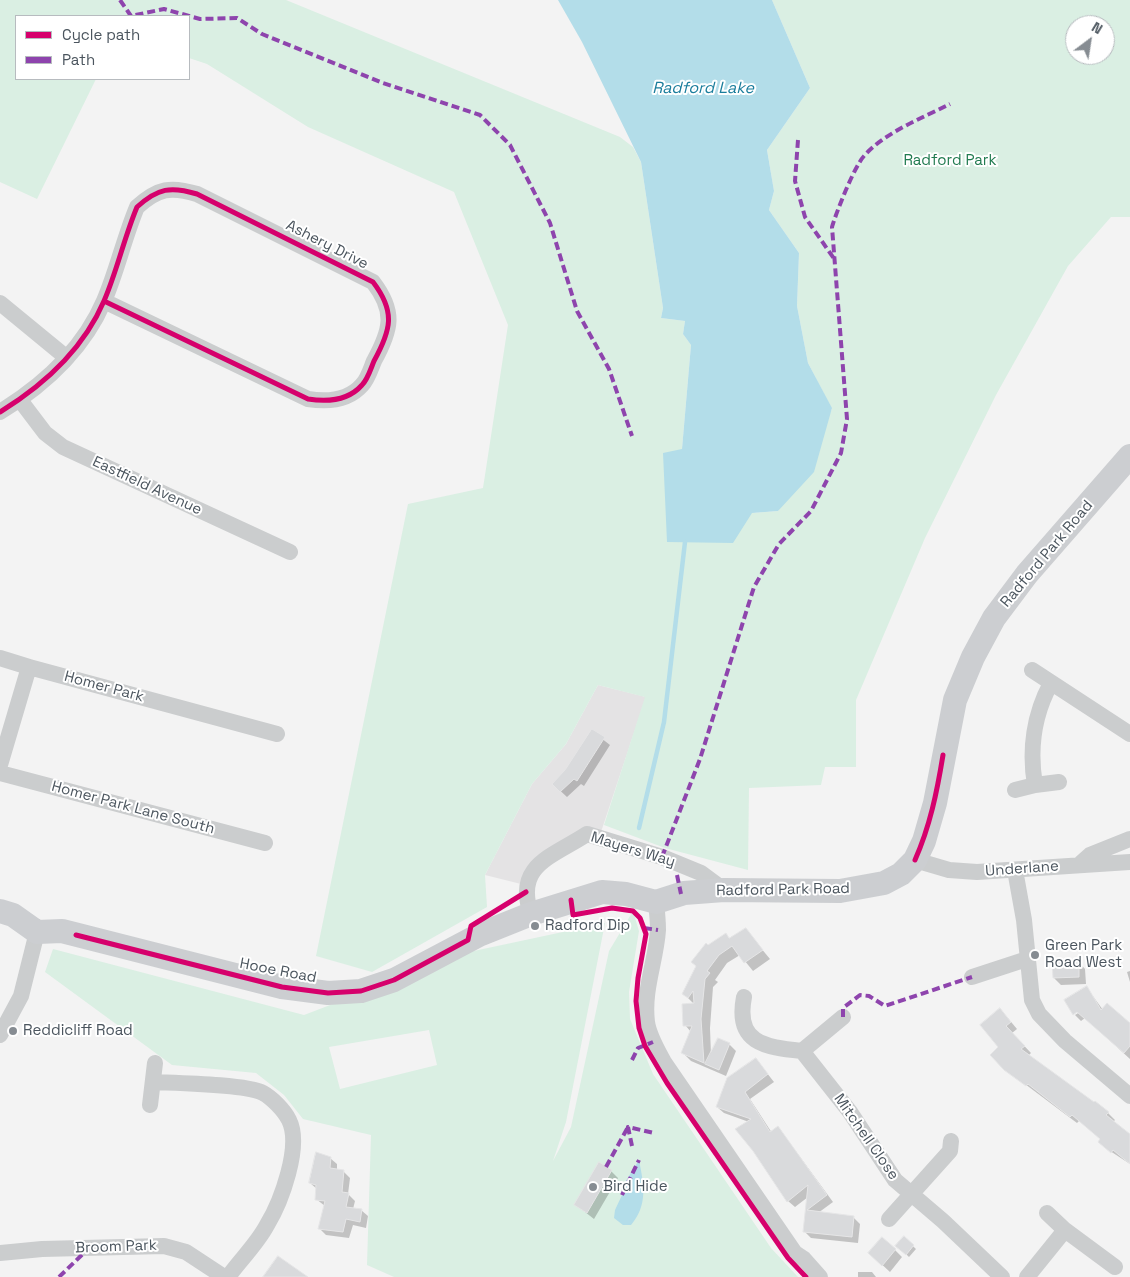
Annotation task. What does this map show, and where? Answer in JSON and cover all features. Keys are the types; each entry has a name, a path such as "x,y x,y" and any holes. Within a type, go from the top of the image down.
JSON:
{"street":[{"name":"Ashery Drive","path":"0,412 47,380 67,358 91,326 104,301 137,207 148,196 164,190 179,188 197,194 373,282 384,297 389,316 386,338 362,385 346,396 326,402 308,399 104,301"},
{"path":"0,303 67,358"},
{"name":"Eastfield Avenue","path":"20,400 45,433 63,447 290,552"},
{"name":"Radford Park Road","path":"656,902 684,893 724,890 840,891 884,884 901,874 916,860 935,803 955,700 973,657 994,618 1027,574 1130,456"},
{"name":"Homer Park","path":"0,658 277,734"},
{"path":"0,765 29,667"},
{"path":"1032,670 1130,734"},
{"path":"1035,785 1032,770 1037,718 1041,701 1051,683"},
{"name":"Homer Park Lane South","path":"0,773 265,843"},
{"path":"1015,790 1059,782"},
{"name":"Mayers Way","path":"531,914 526,900 525,885 530,873 587,834 670,860 701,873 724,890"},
{"path":"1080,865 1090,855 1130,839"},
{"name":"Underlane","path":"916,860 949,870 977,872 1130,862"},
{"path":"1015,870 1024,920 1032,1000 1040,1014 1065,1041 1130,1096"},
{"name":"Hooe Road","path":"37,932 62,931 282,987 328,993 361,991 394,980 481,934 531,914 602,892 626,894 656,902"},
{"path":"656,902 658,931 647,988 646,1008 647,1024 653,1042 664,1062 795,1253 804,1259 820,1277"},
{"path":"0,911 13,915 37,932 21,996 0,1036"},
{"path":"972,976 1027,959"},
{"path":"744,997 741,1016 744,1028 762,1044 802,1050 843,1017"},
{"name":"Mitchell Close","path":"802,1050 850,1112 895,1180 1002,1277"},
{"path":"150,1105 155,1063"},
{"path":"152,1082 234,1087 262,1092 277,1105 289,1120 294,1140 288,1177 267,1226 228,1277"},
{"path":"889,1218 950,1150 951,1141"},
{"path":"1047,1213 1065,1230 1115,1268"},
{"path":"1027,1277 1065,1230"},
{"name":"Broom Park","path":"0,1253 42,1249 164,1246 186,1252 224,1277"}],"shaded area":[{"path":"598,685 646,697 599,838 587,834 525,885 485,875 532,784 566,744"}],"green space":[{"name":"Radford Park","path":"0,0 286,0 620,137 633,147 641,162 663,308 661,318 685,321 683,334 691,345 682,449 752,513 778,511 832,409 808,363 797,306 799,253 769,210 774,191 767,150 810,88 772,0 1130,0 1130,217 1111,217 1068,266 996,395 925,538 856,700 856,767 825,767 821,785 749,788 748,870 665,848 604,825 645,697 598,685 566,744 532,784 485,875 487,907 372,972 316,956 408,504 483,488 508,325 454,192 308,127 207,64 190,58 190,15 15,15 15,80 96,80 37,199 0,182"},
{"path":"633,911 639,931 629,992 630,1019 653,1074 771,1248 798,1277 394,1277 367,1265 371,1135 303,1119 284,1095 256,1073 172,1065 45,972 53,949 304,1015 469,952 605,923 566,1122 553,1161 571,1127 609,951","holes":["429,1030 437,1065 340,1089 329,1047"]}],"water":[{"name":"Radford Lake","path":"558,0 772,0 810,88 767,150 774,191 769,210 799,253 797,306 808,363 832,408 814,472 778,511 752,513 733,543 667,542 663,453 682,449 691,345 683,334 685,321 661,318 663,308 641,162 582,42"},
{"path":"639,1160 643,1186 642,1202 640,1210 631,1225 623,1225 614,1218 615,1210 622,1195 622,1187"}],"building":[{"path":"592,729 605,737 577,781 574,779 560,792 552,784 565,770"},
{"path":"746,928 763,950 744,963 732,946 719,955 707,971 710,973 705,979 701,1019 704,1063 681,1053 692,1026 683,1026 682,1004 694,1003 693,991 688,998 682,994 696,966 691,962 706,943 708,945 726,933 729,938"},
{"path":"1079,960 1079,977 1053,978 1052,961"},
{"path":"1087,986 1101,1010 1107,1003 1130,1023 1130,1046 1124,1053 1077,1012 1073,1015 1064,1000"},
{"path":"1000,1008 1011,1022 1006,1026 1025,1046 1021,1049 1095,1101 1109,1112 1106,1115 1130,1134 1130,1164 1113,1150 1111,1153 1098,1142 1100,1139 1072,1115 1070,1117 1028,1084 1026,1086 1004,1070 990,1055 998,1047 980,1025"},
{"path":"718,1038 730,1043 719,1070 705,1064"},
{"path":"756,1058 768,1074 745,1092 770,1132 778,1126 827,1195 807,1210 854,1216 852,1237 803,1232 808,1185 787,1202 753,1151 735,1129 751,1119 716,1107 727,1078"},
{"path":"316,1152 331,1157 330,1168 344,1170 342,1192 349,1193 346,1207 362,1209 360,1222 346,1219 343,1232 318,1229 325,1201 315,1200 316,1185 309,1183"},
{"name":"Bird Hide","path":"599,1162 612,1170 587,1213 574,1205"},
{"path":"904,1236 914,1245 906,1255 895,1246"},
{"path":"882,1237 896,1249 882,1266 868,1253"},
{"path":"278,1256 308,1277 263,1277"}],"waterway":[{"path":"639,828 664,722 685,542"}],"marked path":[{"path":"120,0 130,15"},
{"path":"136,15 164,9 186,15"},
{"path":"190,16 200,19 237,18 262,34 383,83 480,115 510,145 550,223 577,311 609,369 632,436"},
{"path":"662,857 700,759 754,587 779,544 811,511 841,453 847,419 832,227 837,212 855,170 872,148 893,133 950,104"},
{"path":"798,140 795,181 805,217 835,260"},
{"path":"677,875 681,894"},
{"path":"644,928 658,930"},
{"path":"843,1017 843,1008 860,995 869,996 885,1006 972,977"},
{"path":"632,1060 638,1048 653,1042"},
{"path":"632,1146 628,1127 654,1133"},
{"path":"606,1167 628,1127"},
{"path":"622,1195 639,1160"},
{"path":"59,1277 89,1248"}],"cycle path":[{"path":"0,412 47,378 61,365 85,335 109,290 137,207 158,192 165,190 180,190 197,194 373,282 385,303 388,321 384,340 364,383 344,397 330,400 315,400 308,399 104,301"},
{"path":"915,860 932,809 943,755"},
{"path":"76,935 282,987 328,993 361,991 394,980 468,940 471,926 526,892"},
{"path":"571,900 573,915 612,908 633,911 640,918 646,934 636,1001 639,1028 645,1046 667,1083 788,1258 806,1277"}],"place":[{"name":"Radford Dip","path":"535,926"},
{"name":"Green Park Road West","path":"1035,955"},
{"name":"Reddicliff Road","path":"13,1031"},
{"name":"Bird Hide","path":"593,1187"}]}
